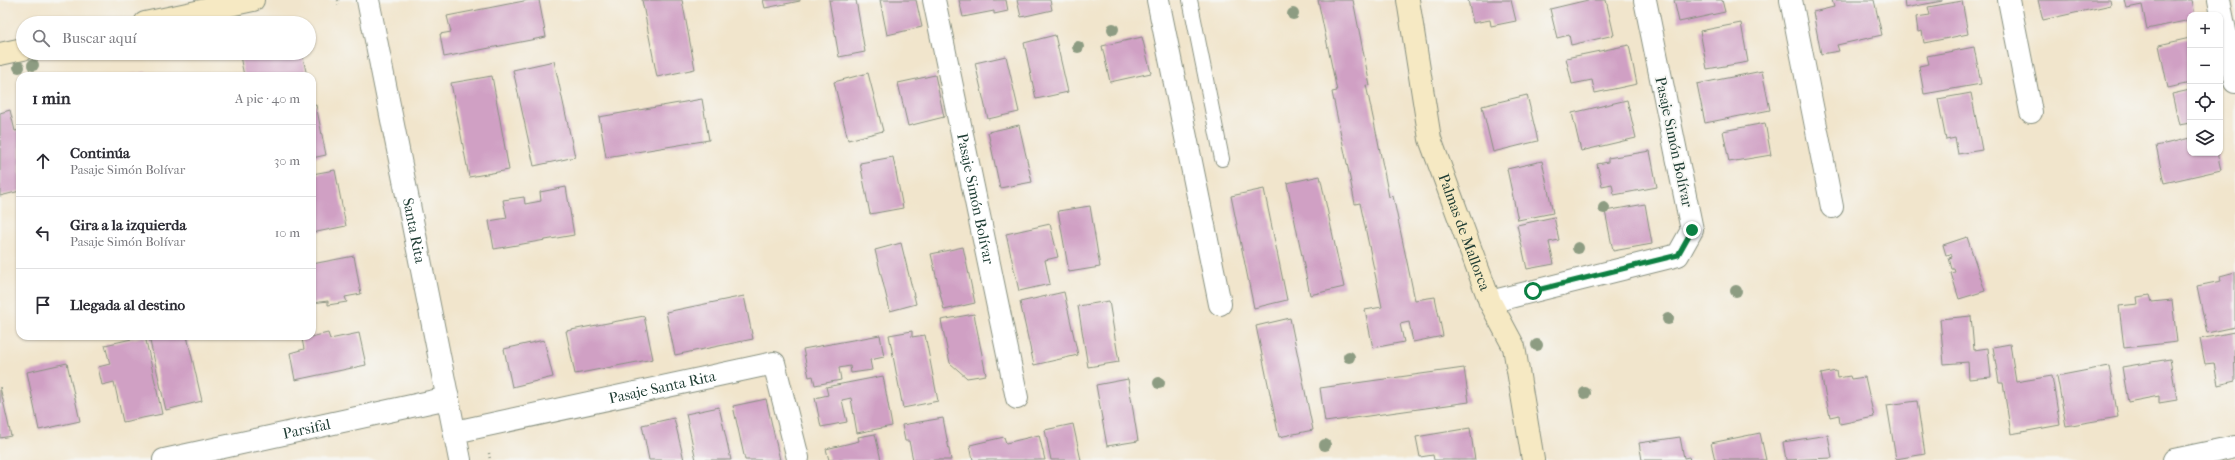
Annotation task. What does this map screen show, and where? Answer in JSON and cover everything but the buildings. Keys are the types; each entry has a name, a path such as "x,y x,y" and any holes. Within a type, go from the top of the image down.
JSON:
{"street":[{"path":"178,16 252,0"},
{"name":"Santa Rita","path":"368,0 460,460"},
{"name":"Pasaje Simón Bolívar","path":"934,0 1017,398"},
{"path":"1158,0 1220,304"},
{"name":"Palmas de Mallorca","path":"1408,0 1430,139 1490,302 1514,347 1533,460"},
{"name":"Pasaje Simón Bolívar","path":"1490,302 1678,255 1692,230 1644,0"},
{"path":"1790,0 1832,207"},
{"path":"2009,0 2031,112"},
{"path":"2219,0 2235,82"},
{"path":"0,54 16,51"},
{"name":"Pasaje Santa Rita","path":"455,432 774,363 798,458"},
{"name":"Parsifal","path":"164,460 448,398"},
{"path":"2174,460 2235,447"}],"lane":[{"path":"1190,0 1222,159"}],"route":[{"path":"1533,291 1678,255 1692,230"}]}
